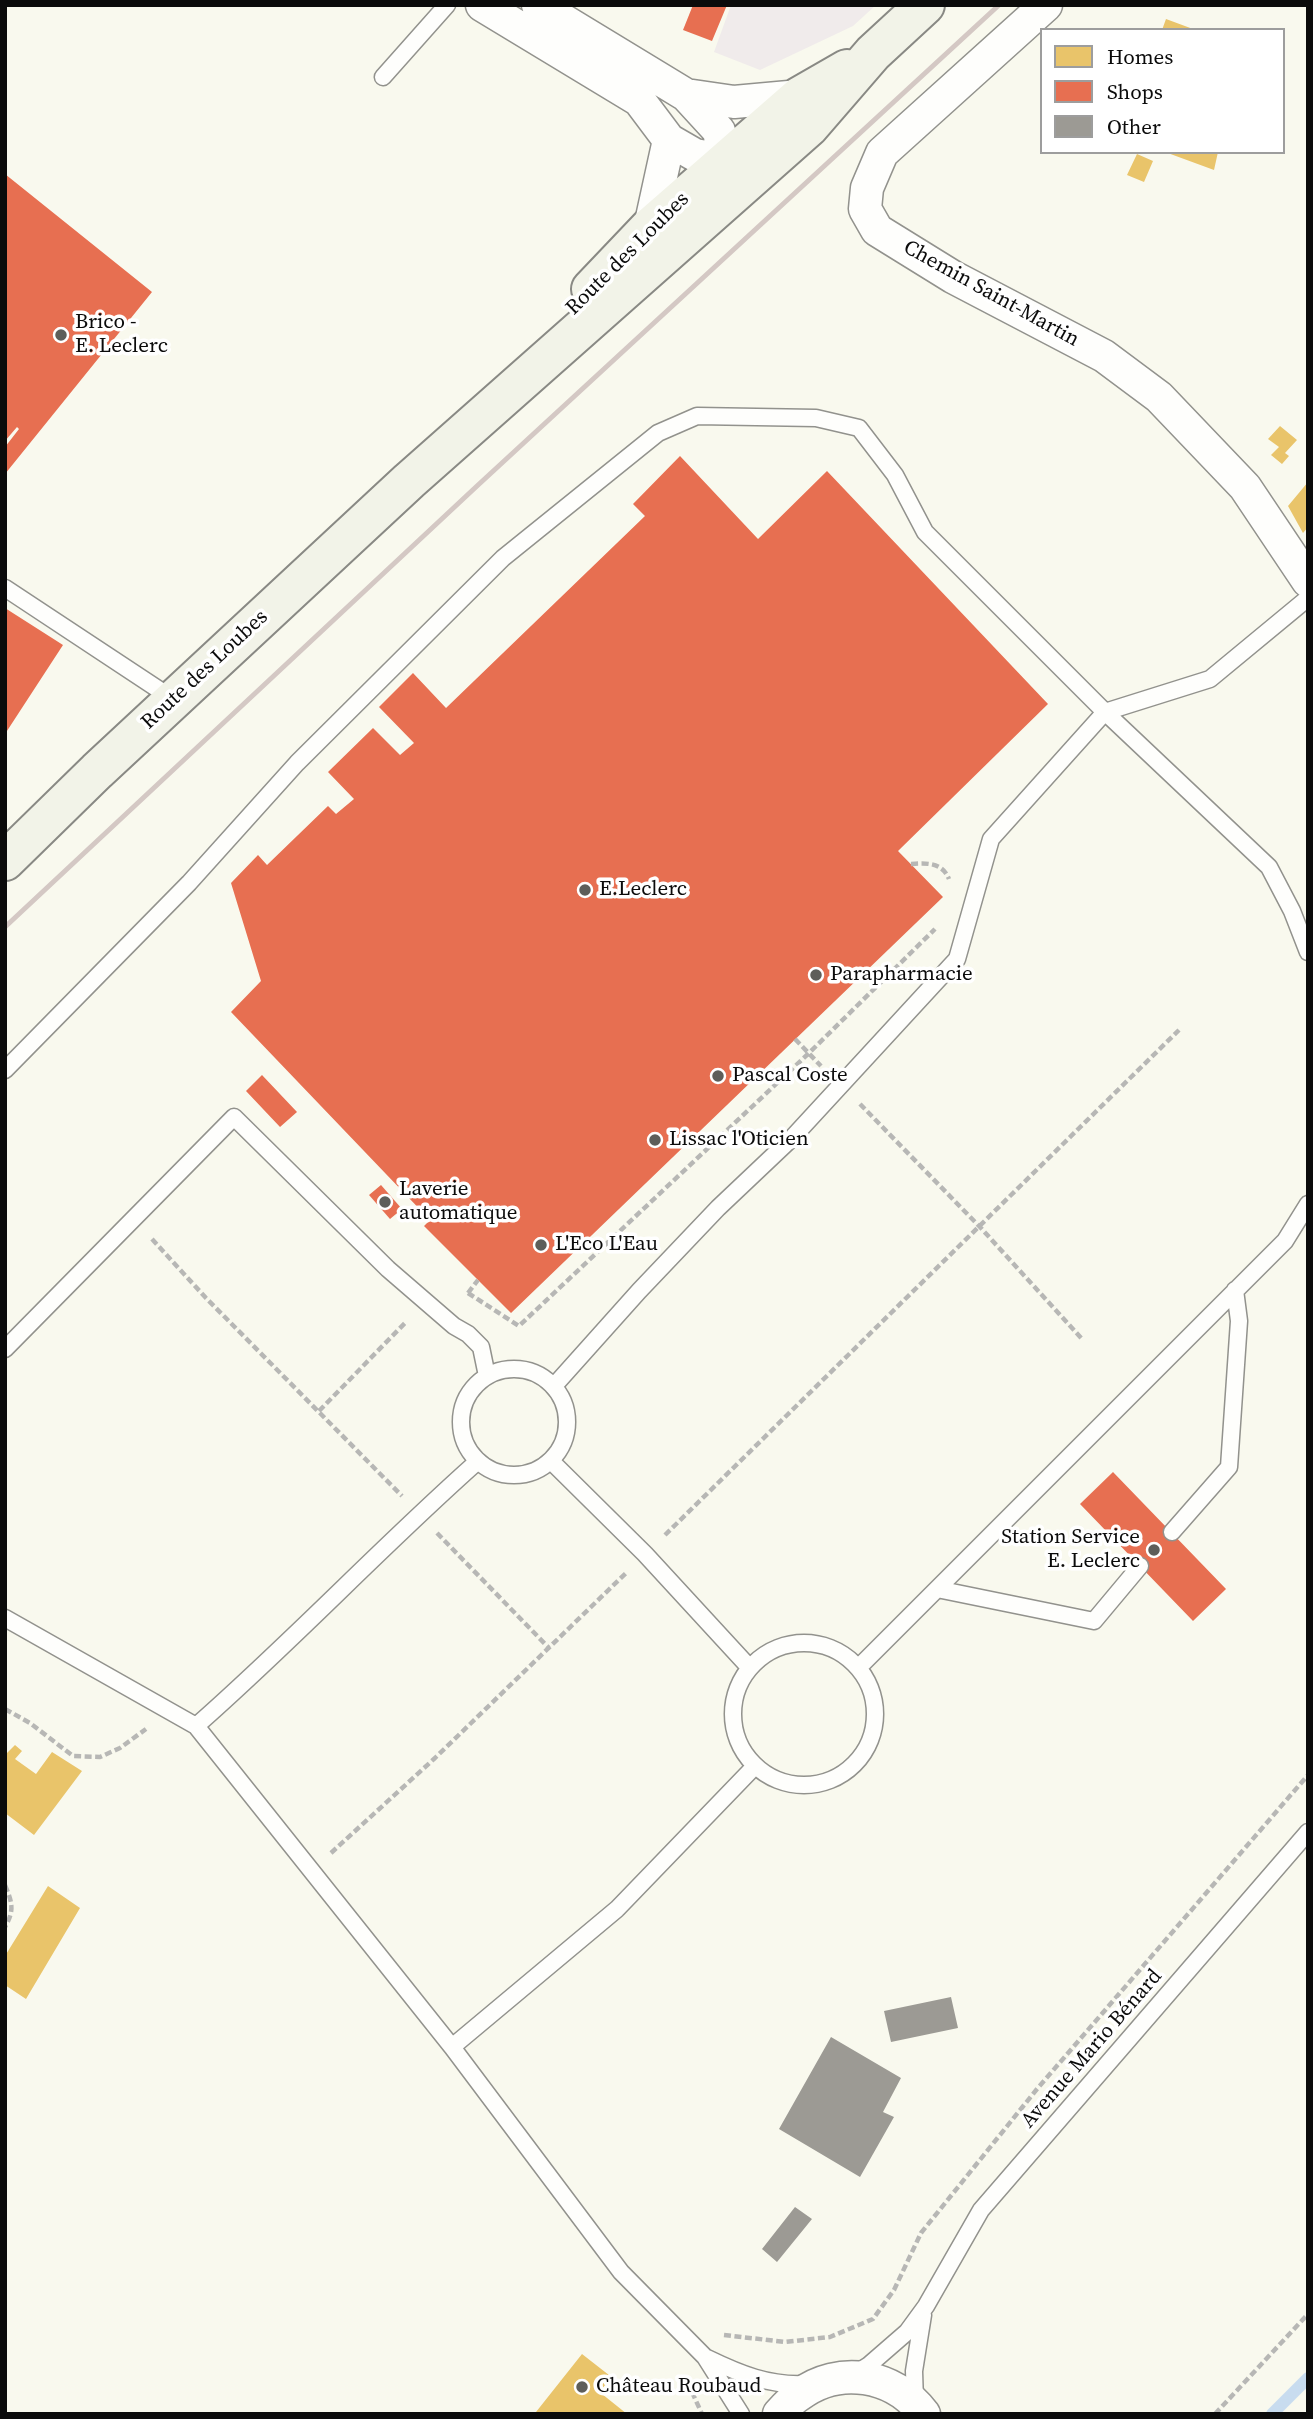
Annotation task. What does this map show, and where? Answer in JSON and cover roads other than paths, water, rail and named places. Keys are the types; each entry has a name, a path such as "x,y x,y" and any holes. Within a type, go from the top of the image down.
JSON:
{"main road":[{"name":"Route des Loubes","path":"5,861 173,699 409,481 809,127 872,55 925,5"},
{"name":"Route des Loubes","path":"409,481 650,227 800,96 872,55"}],"street":[{"path":"482,5 639,100 669,140 695,155 725,161 775,158"},
{"path":"538,5 686,95 719,131 725,161 707,216"},
{"name":"Chemin Saint-Martin","path":"1046,5 883,153 867,188 865,209 877,230 953,277 1104,356 1159,397 1245,487 1308,581"},
{"path":"686,95 734,102 800,96"},
{"path":"650,227 669,140"},
{"path":"779,2414 797,2395 834,2380 873,2379 896,2388 920,2408"}],"lane":[{"path":"383,77 447,5"},
{"path":"5,1070 189,883 297,763 503,558 658,433 697,416 816,418 859,428 895,475 925,532 1105,712 1269,867 1292,911 1308,952"},
{"path":"5,588 173,699"},
{"path":"554,1387 639,1291 718,1208 793,1137 957,959 991,839 1105,712 1210,679 1308,598"},
{"path":"5,1349 234,1117 388,1269 481,1347 487,1376"},
{"path":"859,1667 1285,1241 1308,1203"},
{"path":"1172,1532 1229,1467 1239,1321 1235,1290"},
{"path":"522,1369 536,1373 554,1387 565,1407 567,1430 551,1461 522,1475 498,1472 478,1461 465,1442 461,1419 467,1397 475,1386 487,1376 503,1370 522,1369"},
{"path":"196,1726 478,1461"},
{"path":"551,1461 645,1554 749,1667"},
{"path":"937,1589 1094,1621 1140,1566"},
{"path":"5,1618 196,1726 452,2047 621,2272 705,2357 741,2414"},
{"path":"797,1643 820,1644 841,1653 859,1667 871,1688 876,1712 872,1735 861,1757 844,1774 822,1783 798,1785 775,1779 755,1766 741,1747 734,1726 734,1702 741,1680 749,1667 775,1649 797,1643"},
{"path":"452,2047 617,1909 755,1766"},
{"name":"Avenue Mario Bénard","path":"834,2380 869,2365 907,2332 926,2306 981,2210 1308,1832"},
{"name":"Avenue Mario Bénard","path":"920,2408 914,2371 926,2306"},
{"path":"705,2357 760,2381 785,2385 834,2380"}],"waterway":[{"path":"1272,2414 1308,2378"}],"railway":[{"path":"5,927 477,486 999,5"}],"place":[{"name":"Brico - E. Leclerc","path":"61,335"},
{"name":"E.Leclerc","path":"585,890"},
{"name":"Parapharmacie","path":"816,975"},
{"name":"Pascal Coste","path":"718,1076"},
{"name":"Lissac l'Oticien","path":"655,1140"},
{"name":"Laverie automatique","path":"385,1202"},
{"name":"L'Eco L'Eau","path":"541,1245"},
{"name":"Station Service E. Leclerc","path":"1154,1550"},
{"name":"Château Roubaud","path":"582,2387"}]}
